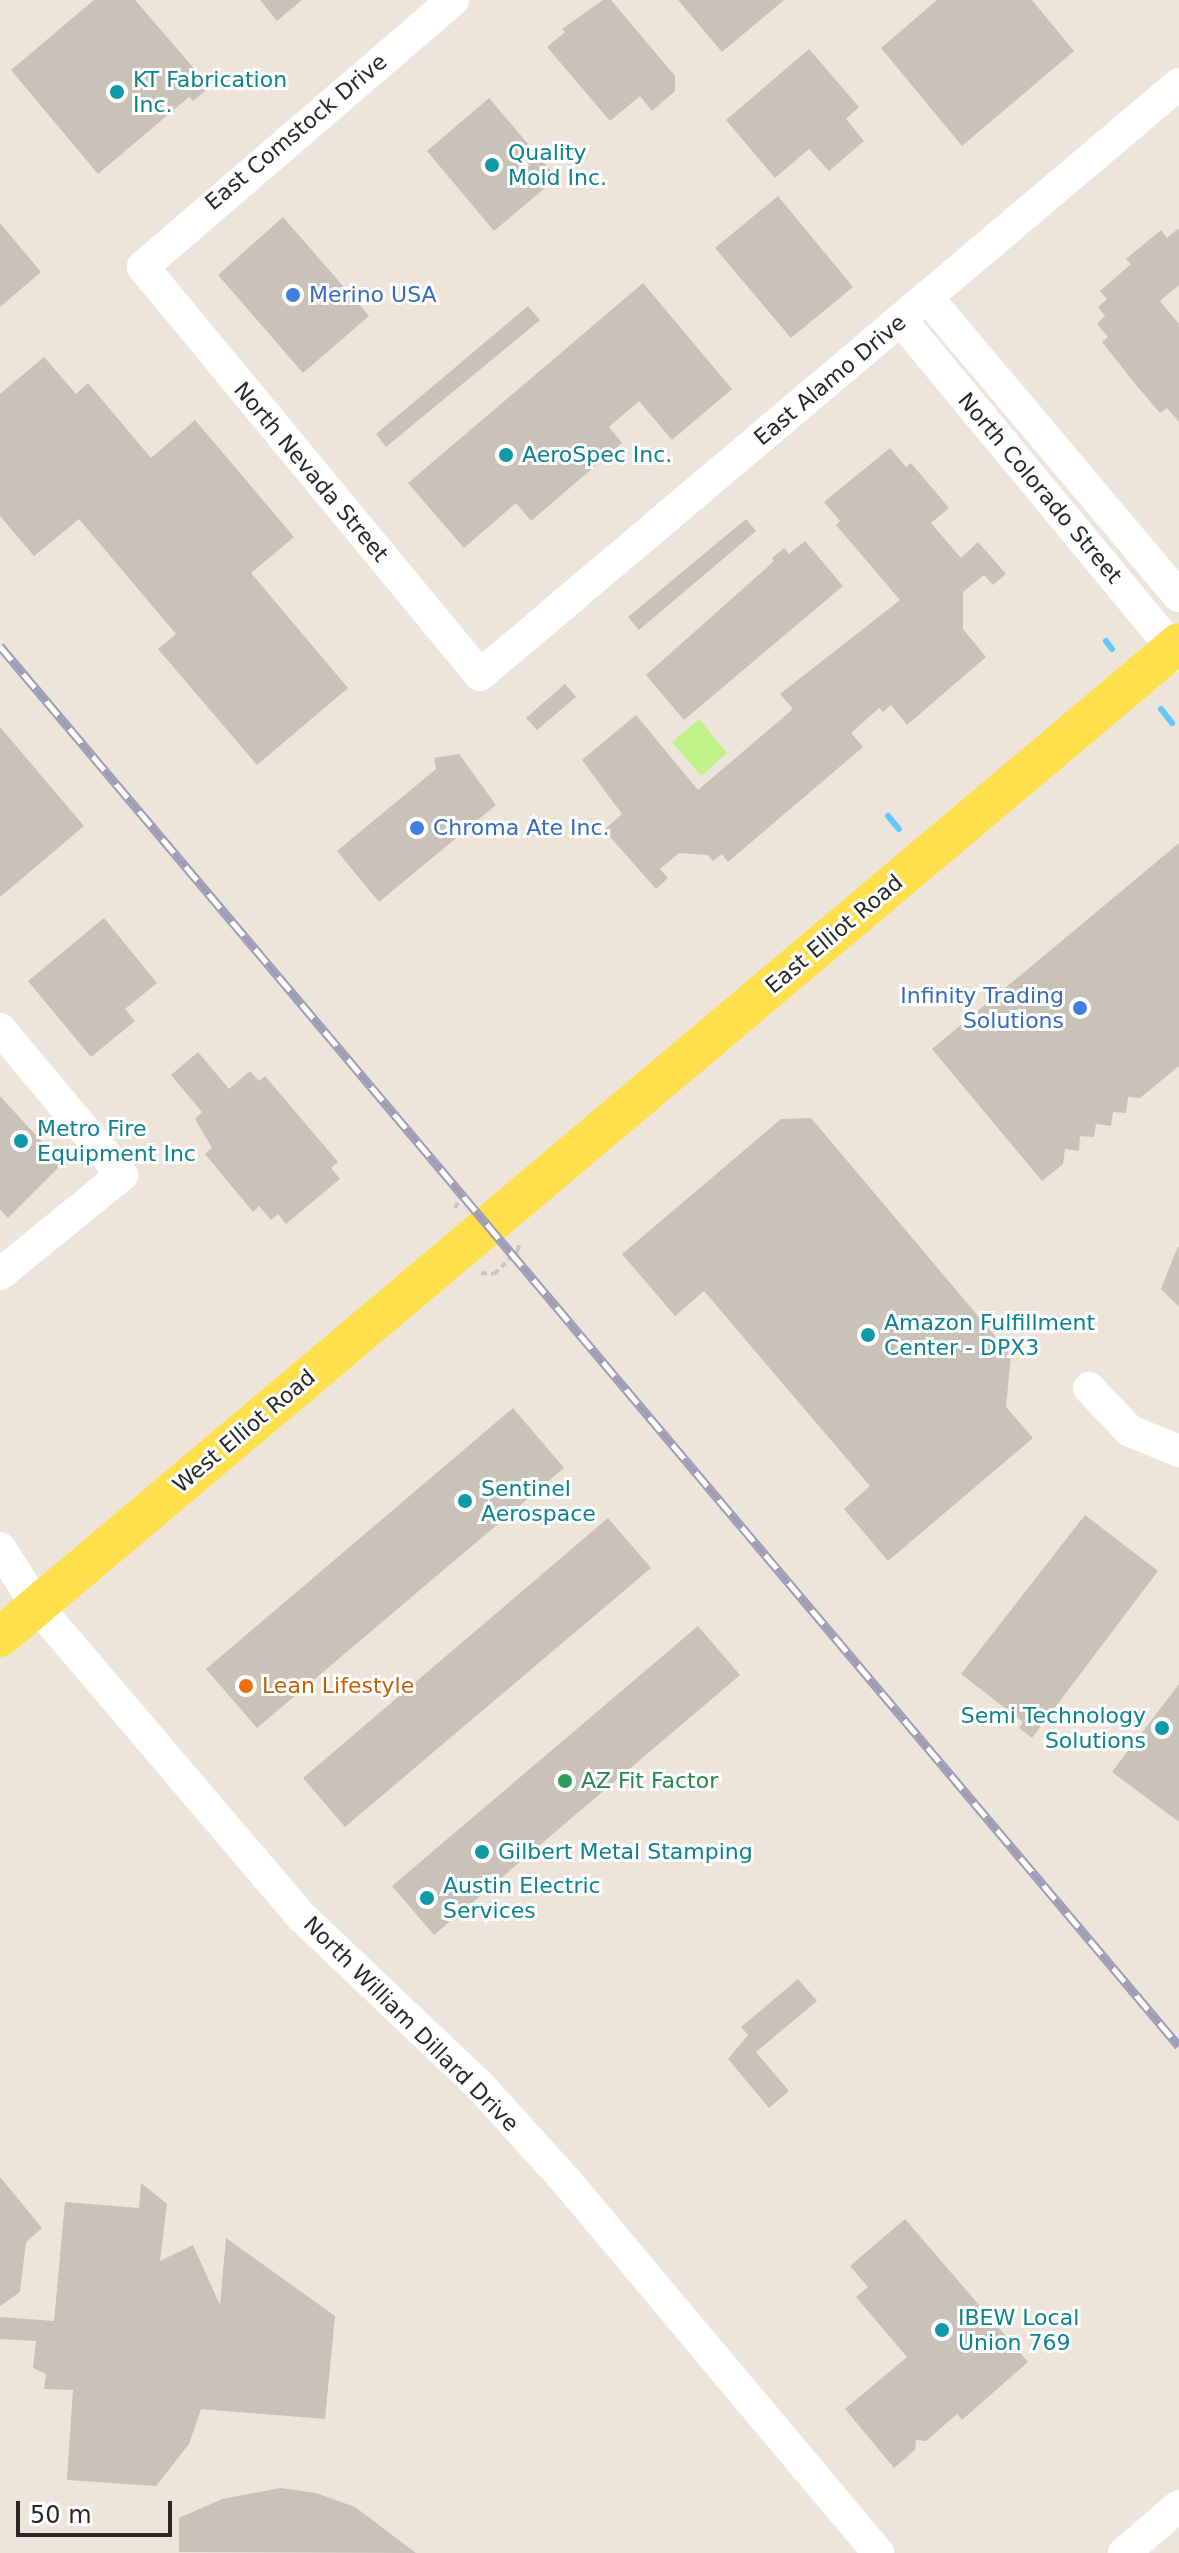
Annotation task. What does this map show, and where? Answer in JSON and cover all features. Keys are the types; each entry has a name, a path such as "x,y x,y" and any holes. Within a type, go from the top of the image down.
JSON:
{"main road":[{"name":"East Elliot Road","path":"488,1226 1177,649"},
{"name":"West Elliot Road","path":"0,1637 488,1226"}],"street":[{"name":"East Comstock Drive","path":"143,267 453,0"},
{"name":"East Alamo Drive","path":"480,675 1179,84"},
{"name":"North Nevada Street","path":"143,267 480,675"},
{"name":"North Colorado Street","path":"927,297 1179,596"},
{"name":"North Colorado Street","path":"901,320 1177,649"},
{"path":"0,1029 122,1175 0,1274"},
{"path":"1089,1388 1130,1431 1179,1451"},
{"path":"0,1548 37,1606"},
{"path":"0,1582 37,1606"},
{"name":"North William Dillard Drive","path":"37,1606 303,1918 480,2086 567,2182 878,2553"},
{"path":"1124,2553 1179,2506"}],"path":[{"path":"460,1199 518,1251 494,1274 481,1273"}],"green space":[{"path":"699,719 727,753 701,776 672,742"}],"building":[{"name":"KT Fabrication Inc.","path":"94,0 135,0 210,87 193,101 189,97 98,174 11,70"},
{"path":"260,0 302,0 277,21"},
{"path":"603,0 611,0 675,76 675,91 652,111 640,96 610,121 547,47 565,32 562,29"},
{"path":"678,0 784,0 722,52"},
{"path":"937,0 1032,0 1074,51 962,146 881,48"},
{"path":"809,49 859,107 846,119 864,141 829,171 809,149 775,178 726,120"},
{"name":"Quality Mold Inc.","path":"489,98 557,178 494,231 427,151"},
{"path":"778,196 853,287 791,338 715,248"},
{"name":"Merino USA","path":"283,217 369,316 303,373 218,275"},
{"path":"0,223 41,272 0,307"},
{"path":"1179,228 1179,285 1160,301 1179,324 1179,422 1167,408 1160,413 1137,386 1102,342 1108,337 1097,324 1105,316 1098,307 1107,299 1100,291 1131,264 1126,259 1161,230 1167,238"},
{"path":"643,283 732,389 672,440 639,401 609,427 622,443 531,521 516,503 464,548 408,483"},
{"path":"528,306 540,320 386,447 376,434"},
{"path":"44,357 76,394 88,383 151,458 195,420 294,537 251,573 348,688 257,765 158,649 176,634 79,519 34,556 0,516 0,394"},
{"path":"890,448 906,467 911,463 949,508 931,523 961,558 978,542 1006,574 993,585 984,575 963,592 963,629 986,657 907,725 891,705 883,712 879,708 851,733 863,747 728,862 722,854 713,861 708,855 679,853 660,869 668,878 656,889 604,830 622,814 582,760 636,715 698,790 793,709 780,694 900,600 836,525 840,521 824,502"},
{"path":"746,519 756,531 639,630 628,617"},
{"path":"805,541 843,586 684,720 646,675 774,561 772,558 784,548 789,554"},
{"path":"565,684 576,697 537,730 526,718"},
{"path":"0,727 84,826 0,897"},
{"name":"Chroma Ate Inc.","path":"459,754 496,805 379,902 337,851 436,769 434,758"},
{"name":"Infinity Trading Solutions","path":"1179,843 1179,1066 1140,1098 1128,1097 1126,1113 1113,1112 1111,1126 1096,1124 1094,1137 1080,1136 1079,1151 1065,1149 1063,1164 1042,1181 932,1049"},
{"path":"104,918 157,983 125,1009 135,1021 91,1057 28,981"},
{"path":"198,1052 229,1089 250,1071 259,1081 265,1076 338,1162 331,1168 340,1179 286,1224 278,1214 271,1220 259,1206 253,1212 205,1154 212,1148 195,1119 202,1112 171,1075"},
{"name":"Metro Fire Equipment Inc","path":"0,1096 62,1164 8,1218 0,1209"},
{"name":"Amazon Fulfillment Center - DPX3","path":"811,1118 1011,1355 1006,1407 1033,1438 888,1561 844,1509 870,1486 704,1291 675,1316 622,1254 781,1119"},
{"path":"1179,1247 1179,1307 1161,1289"},
{"path":"513,1408 564,1468 257,1728 206,1669"},
{"path":"1085,1515 1158,1571 1032,1738 1019,1728 1023,1722 961,1674"},
{"path":"608,1518 651,1568 345,1827 303,1778"},
{"path":"698,1626 740,1675 434,1935 392,1886"},
{"name":"Semi Technology Solutions","path":"1179,1684 1179,1822 1112,1772"},
{"path":"798,1979 817,2001 756,2052 789,2091 769,2108 728,2059 748,2035 741,2027"},
{"path":"0,2177 42,2228 26,2242 20,2292 0,2306"},
{"path":"141,2183 167,2204 160,2261 193,2245 220,2305 226,2238 335,2316 325,2419 201,2409 189,2444 156,2486 67,2480 73,2390 44,2389 46,2374 33,2368 36,2341 0,2339 0,2317 54,2321 65,2202 139,2208"},
{"name":"IBEW Local Union 769","path":"905,2219 1028,2362 962,2420 957,2414 926,2441 916,2440 915,2450 894,2468 845,2409 907,2357 856,2297 868,2287 850,2266"},
{"path":"280,2488 316,2493 355,2507 416,2553 179,2552 179,2518 222,2499"}],"waterway":[{"path":"1106,641 1112,649"},
{"path":"1161,709 1172,723"},
{"path":"888,816 899,829"}],"railway":[{"path":"0,646 1179,2046"}],"place":[{"name":"KT Fabrication Inc.","path":"117,92"},
{"name":"Quality Mold Inc.","path":"492,165"},
{"name":"Merino USA","path":"293,295"},
{"name":"AeroSpec Inc.","path":"506,455"},
{"name":"Chroma Ate Inc.","path":"417,828"},
{"name":"Infinity Trading Solutions","path":"1080,1008"},
{"name":"Metro Fire Equipment Inc","path":"21,1141"},
{"name":"Amazon Fulfillment Center - DPX3","path":"868,1335"},
{"name":"Sentinel Aerospace","path":"465,1501"},
{"name":"Lean Lifestyle","path":"246,1686"},
{"name":"Semi Technology Solutions","path":"1162,1728"},
{"name":"AZ Fit Factor","path":"565,1781"},
{"name":"Gilbert Metal Stamping","path":"482,1852"},
{"name":"Austin Electric Services","path":"427,1898"},
{"name":"IBEW Local Union 769","path":"942,2330"}]}
